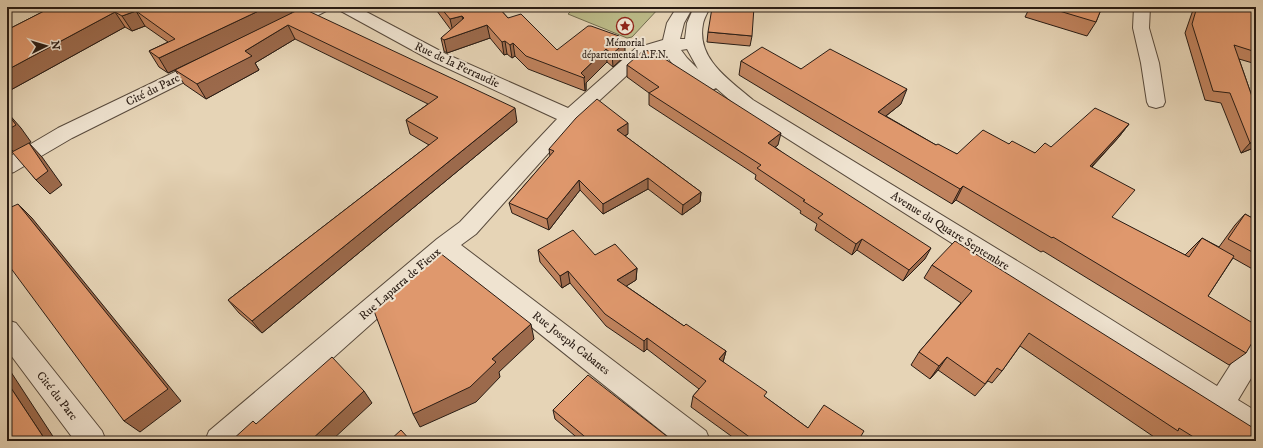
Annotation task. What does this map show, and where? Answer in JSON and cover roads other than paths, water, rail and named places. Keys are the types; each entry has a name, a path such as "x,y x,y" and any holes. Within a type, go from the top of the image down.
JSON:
{"street":[{"path":"272,32 322,7"},
{"name":"Rue de la Ferraudie","path":"345,7 440,58 570,117"},
{"path":"685,7 677,18 672,34 674,53 699,78 729,98 746,104"},
{"name":"Rue Laparra de Fieux","path":"219,441 445,245 468,228 570,117 642,52 685,7"},
{"path":"642,52 661,45 693,44 694,26 702,7"},
{"path":"1142,7 1141,28 1150,63 1156,102"},
{"name":"Avenue du Quatre Septembre","path":"693,44 698,57 711,72 746,104 1037,285 1256,426"},
{"name":"Cité du Parc","path":"7,167 65,133 222,56"},
{"name":"Rue Joseph Cabanes","path":"445,245 696,441"},
{"name":"Cité du Parc","path":"7,331 92,441"},
{"path":"1221,404 1256,347"}],"place":[{"name":"Mémorial départemental A.F.N.","path":"625,26"}]}
